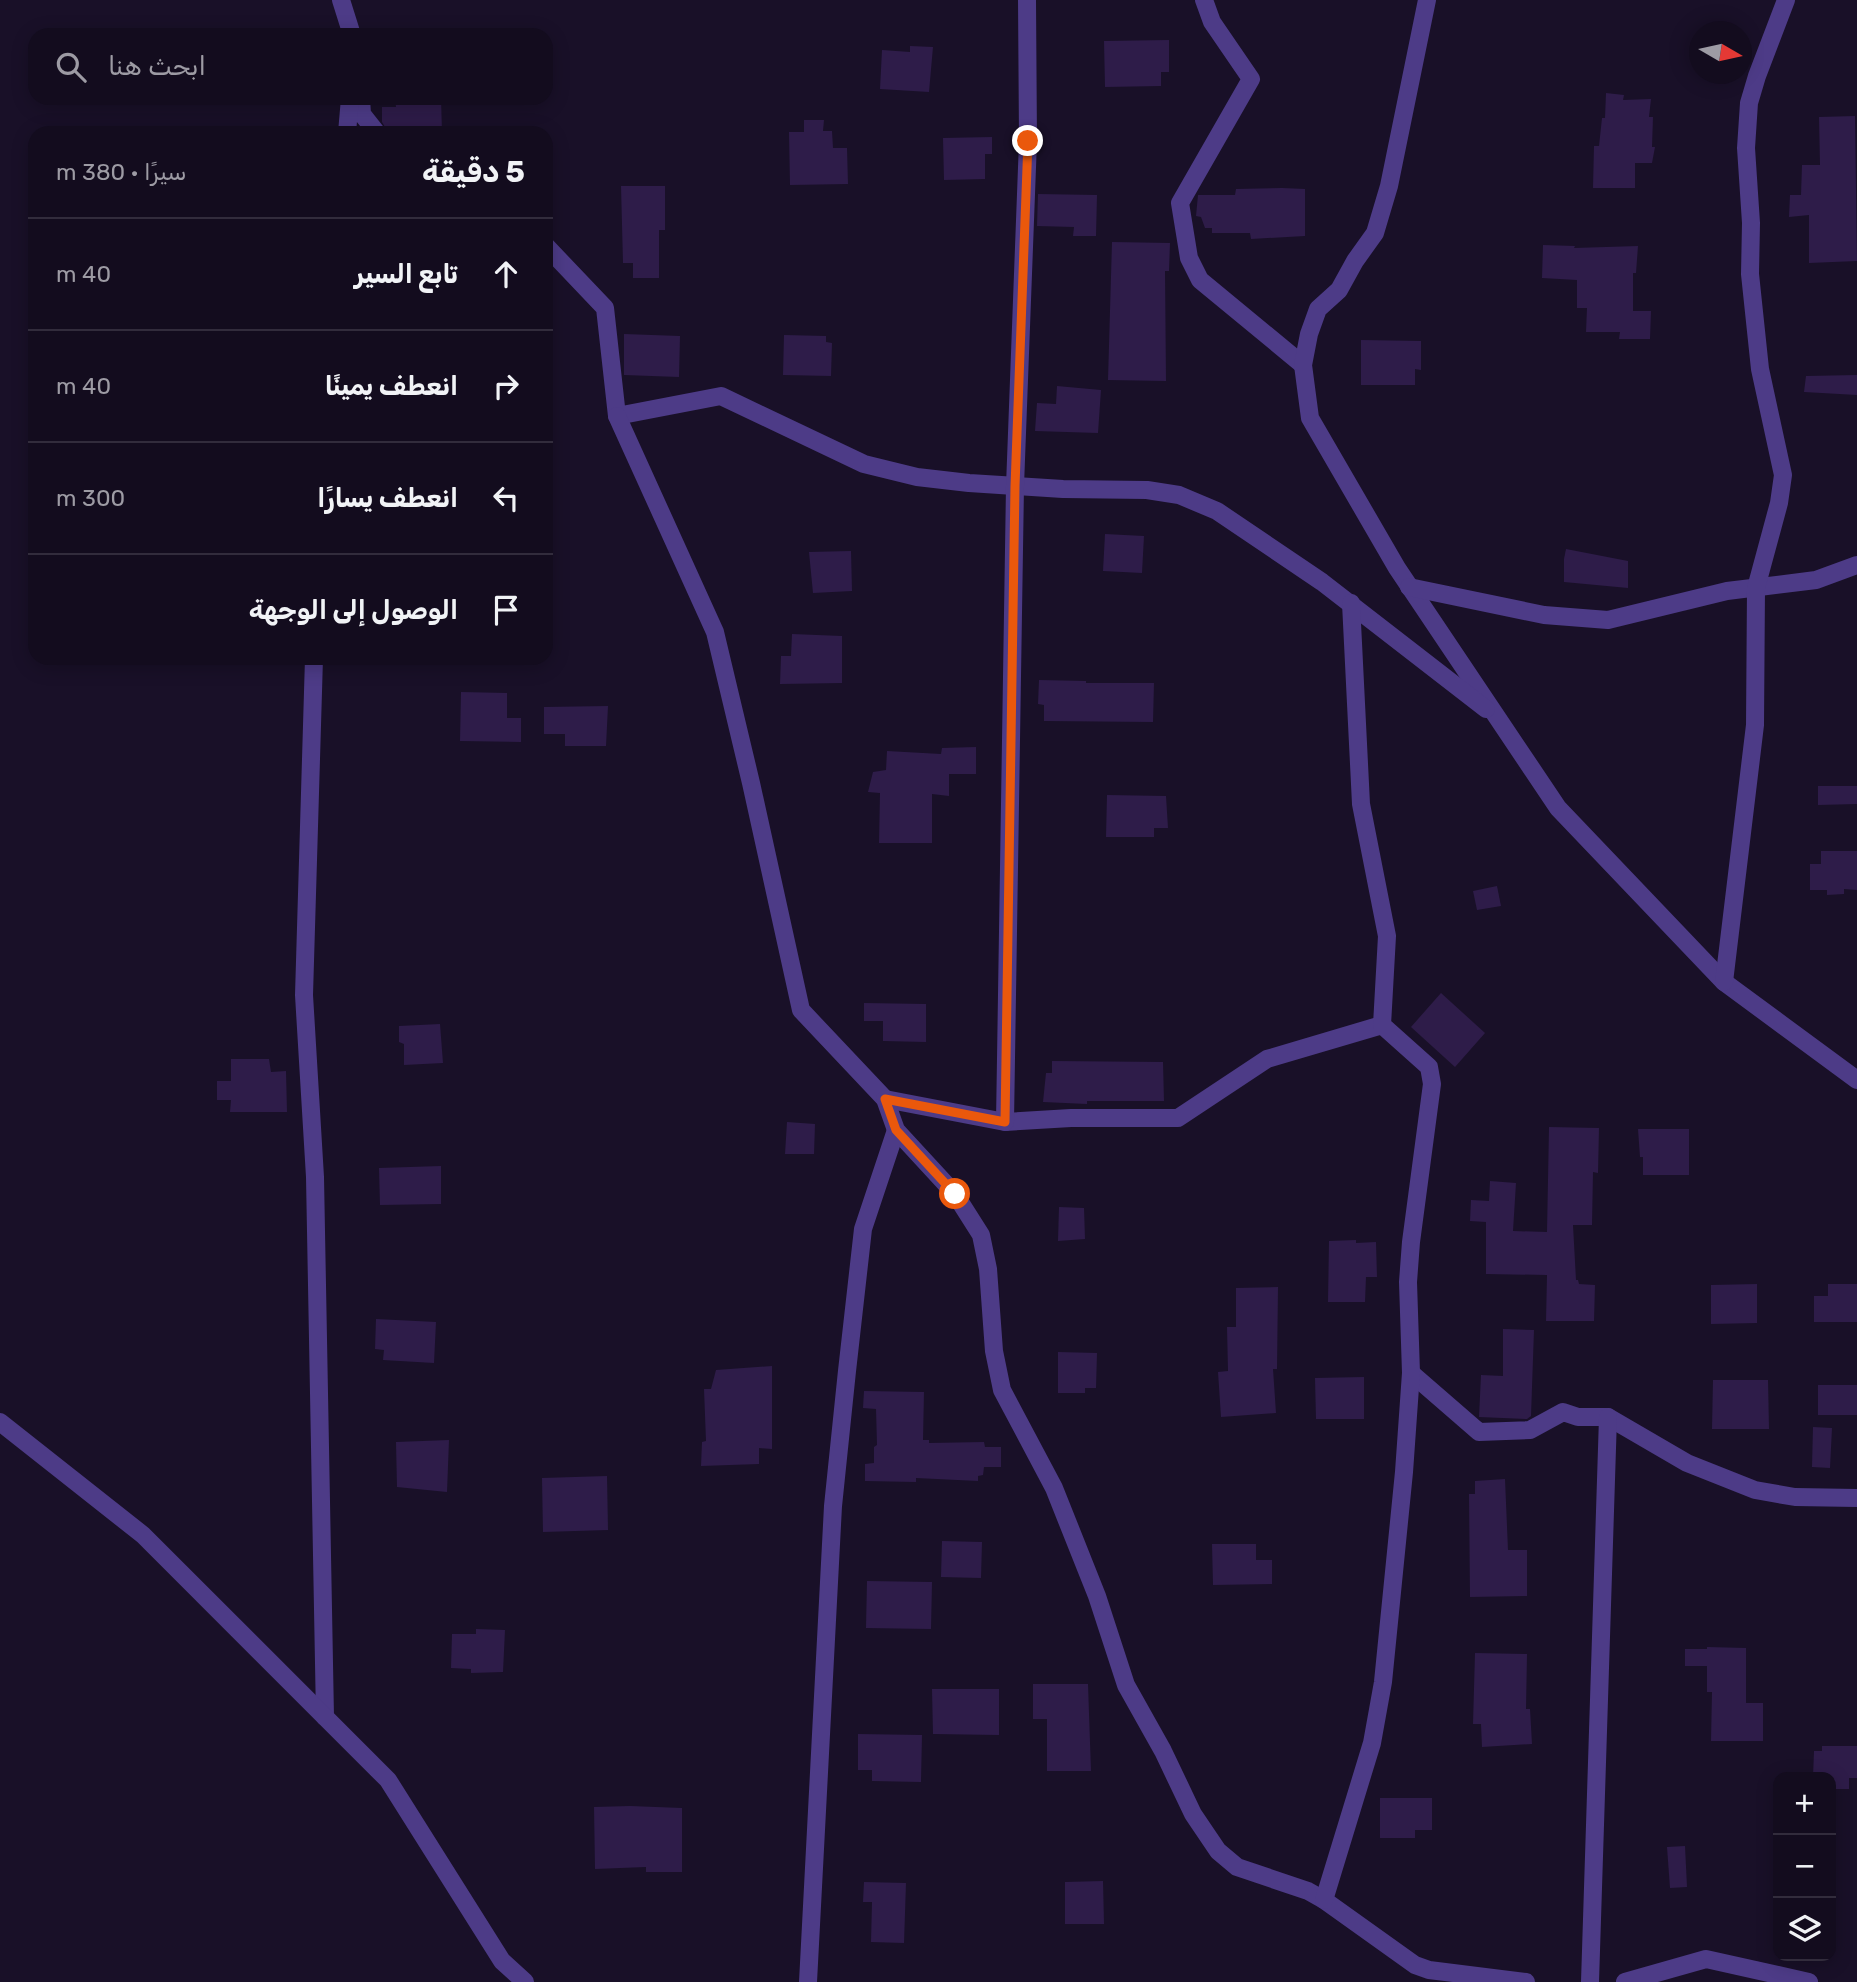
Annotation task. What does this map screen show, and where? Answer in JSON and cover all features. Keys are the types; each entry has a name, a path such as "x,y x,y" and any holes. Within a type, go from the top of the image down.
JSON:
{"street":[{"path":"1005,1122 1015,486 1028,141 1027,0"},
{"path":"1204,0 1212,22 1251,79 1180,203 1189,258 1200,280 1303,365"},
{"path":"1427,0 1389,186 1375,233 1354,261 1339,290 1318,309 1309,334 1303,365 1310,418 1409,587 1558,808 1724,982 1857,1080"},
{"path":"1724,982 1755,725 1756,588 1779,503 1783,474 1760,369 1755,329 1749,274 1751,223 1746,148 1749,103 1756,76 1786,0"},
{"path":"343,2 350,28"},
{"path":"348,126 349,105"},
{"path":"361,105 362,114 371,126"},
{"path":"553,253 605,308 617,416 715,632 801,1010 885,1099 896,1130 955,1194 981,1235 989,1269 994,1351 1002,1391 1054,1488 1097,1596 1126,1685 1163,1751 1193,1814 1218,1852 1237,1867 1308,1891 1415,1965 1429,1970 1526,1982"},
{"path":"617,416 721,396 864,464 917,477 1063,489 1119,488 1179,495 1217,511 1351,603 1499,720"},
{"path":"1409,587 1544,615 1608,620 1727,591 1816,580 1857,565"},
{"path":"1351,603 1361,804 1387,936 1382,1025"},
{"path":"314,665 304,995 315,1177 325,1717"},
{"path":"885,1099 1005,1122 1071,1118 1178,1118 1268,1059 1382,1025"},
{"path":"1324,1900 1372,1743 1383,1682 1411,1373 1408,1282 1411,1242 1432,1084 1429,1067 1382,1025"},
{"path":"808,1982 833,1506 863,1229 896,1130"},
{"path":"1411,1373 1479,1433 1530,1430 1563,1412 1578,1417 1608,1417 1687,1463 1755,1490 1795,1497 1857,1498"},
{"path":"1590,1982 1608,1417"},
{"path":"0,1422 143,1535 388,1780 502,1961 525,1982"},
{"path":"1625,1982 1706,1959 1809,1982"}],"building":[{"path":"1169,40 1169,72 1161,72 1161,86 1105,87 1104,41"},
{"path":"910,46 933,47 929,92 880,89 882,50 910,52"},
{"path":"1606,93 1624,95 1623,100 1651,99 1649,117 1653,117 1652,147 1655,147 1652,163 1635,163 1635,188 1593,188 1594,146 1599,146 1602,118 1605,118"},
{"path":"441,105 442,126 384,126 382,107"},
{"path":"1855,116 1857,261 1809,263 1809,215 1789,217 1790,195 1801,195 1802,165 1820,165 1819,117"},
{"path":"804,120 824,120 823,131 832,131 833,148 847,148 848,184 790,185 789,132 804,132"},
{"path":"992,137 992,154 985,154 985,179 944,180 943,138"},
{"path":"621,186 665,186 665,230 659,230 659,278 633,278 633,263 623,263"},
{"path":"1236,189 1305,189 1305,236 1251,239 1250,233 1212,233 1212,228 1205,228 1201,217 1196,216 1198,195 1235,195"},
{"path":"1038,194 1097,195 1096,236 1073,236 1074,227 1037,226"},
{"path":"1112,242 1170,243 1169,271 1165,271 1166,381 1108,380"},
{"path":"1543,245 1575,246 1574,248 1638,246 1636,273 1633,273 1633,311 1651,311 1650,339 1619,339 1620,332 1586,332 1587,308 1577,308 1577,280 1542,278"},
{"path":"624,334 680,336 679,377 624,375"},
{"path":"784,335 826,336 826,342 832,343 831,376 783,375"},
{"path":"1361,340 1421,341 1421,370 1415,369 1415,385 1361,385"},
{"path":"1857,375 1857,395 1804,392 1806,376"},
{"path":"1057,386 1101,390 1098,433 1035,431 1037,403 1056,404"},
{"path":"1105,534 1144,536 1142,573 1103,571"},
{"path":"1566,549 1628,561 1628,588 1564,582"},
{"path":"851,551 852,591 813,593 809,552"},
{"path":"792,634 842,636 842,683 780,684 781,656 791,656"},
{"path":"1039,680 1154,683 1153,722 1044,721 1044,705 1038,704"},
{"path":"461,692 507,693 507,718 521,718 521,742 460,741"},
{"path":"608,706 606,746 565,746 565,734 544,734 544,707"},
{"path":"976,747 976,774 949,774 949,796 932,794 932,843 879,843 880,793 868,792 873,772 886,770 887,751 941,754 942,748"},
{"path":"1818,786 1857,786 1857,804 1818,805"},
{"path":"1107,795 1166,796 1168,828 1154,828 1154,837 1106,837"},
{"path":"1821,851 1857,851 1857,890 1844,889 1844,894 1827,895 1827,890 1810,890 1810,864 1821,864"},
{"path":"1497,886 1501,906 1477,910 1473,891"},
{"path":"1441,993 1485,1033 1455,1067 1411,1027"},
{"path":"864,1003 926,1004 926,1042 883,1041 883,1021 864,1021"},
{"path":"440,1024 443,1063 404,1065 404,1044 399,1042 399,1026"},
{"path":"231,1059 269,1059 271,1072 286,1071 287,1112 230,1112 231,1100 217,1100 217,1081 231,1081"},
{"path":"1052,1061 1163,1062 1164,1101 1087,1101 1087,1104 1043,1102 1046,1073 1052,1073"},
{"path":"787,1122 815,1124 814,1154 785,1154"},
{"path":"1549,1127 1599,1128 1598,1173 1593,1172 1592,1225 1573,1225 1576,1280 1579,1284 1595,1285 1594,1321 1546,1321 1547,1275 1486,1274 1486,1222 1470,1221 1471,1200 1489,1201 1490,1181 1516,1183 1513,1231 1547,1232"},
{"path":"1638,1129 1689,1129 1689,1175 1643,1175"},
{"path":"441,1166 441,1204 380,1205 379,1168"},
{"path":"1059,1207 1084,1208 1085,1239 1058,1241"},
{"path":"1356,1240 1356,1243 1376,1242 1377,1277 1366,1277 1365,1302 1328,1302 1329,1241"},
{"path":"1757,1284 1757,1323 1711,1324 1711,1285"},
{"path":"1828,1284 1857,1284 1857,1322 1814,1322 1814,1296 1828,1296"},
{"path":"1278,1287 1277,1369 1273,1369 1276,1413 1221,1417 1218,1372 1228,1371 1227,1327 1236,1327 1236,1288"},
{"path":"376,1319 436,1322 434,1363 383,1360 384,1350 375,1349"},
{"path":"1503,1329 1534,1330 1531,1416 1527,1419 1479,1417 1481,1375 1503,1376"},
{"path":"1058,1352 1097,1353 1096,1388 1085,1388 1085,1393 1058,1393"},
{"path":"772,1366 772,1449 759,1448 759,1464 701,1466 702,1442 706,1441 704,1389 711,1389 716,1370"},
{"path":"1364,1377 1364,1419 1316,1419 1315,1378"},
{"path":"1713,1380 1768,1380 1769,1429 1712,1429"},
{"path":"1818,1385 1857,1385 1857,1415 1818,1415"},
{"path":"864,1391 924,1392 923,1440 929,1440 929,1443 984,1442 985,1447 1001,1447 1001,1467 984,1467 983,1475 978,1476 978,1481 916,1478 916,1482 865,1481 865,1464 874,1463 874,1447 877,1445 876,1409 863,1408"},
{"path":"1813,1427 1832,1428 1830,1468 1812,1467"},
{"path":"449,1440 447,1492 397,1487 396,1442"},
{"path":"607,1476 608,1530 543,1532 542,1478"},
{"path":"1505,1479 1508,1550 1527,1550 1527,1596 1470,1597 1469,1494 1475,1494 1475,1481"},
{"path":"942,1541 982,1542 981,1578 941,1577"},
{"path":"1212,1544 1256,1544 1256,1560 1272,1560 1272,1584 1213,1585"},
{"path":"867,1581 932,1582 931,1629 866,1628"},
{"path":"476,1629 505,1630 503,1672 471,1673 471,1669 451,1668 452,1634 476,1634"},
{"path":"1746,1648 1746,1703 1763,1703 1763,1741 1711,1741 1712,1692 1707,1692 1707,1666 1685,1666 1685,1649"},
{"path":"1475,1653 1527,1654 1526,1709 1530,1709 1532,1744 1482,1747 1481,1724 1473,1724"},
{"path":"1033,1684 1088,1684 1091,1771 1047,1771 1047,1719 1033,1719"},
{"path":"932,1689 999,1689 999,1735 933,1734"},
{"path":"858,1734 922,1735 921,1782 872,1781 872,1770 858,1770"},
{"path":"1822,1746 1857,1746 1857,1778 1849,1778 1849,1789 1836,1789 1836,1772 1813,1772 1814,1751 1822,1751"},
{"path":"1380,1798 1432,1798 1432,1830 1415,1830 1415,1838 1380,1838"},
{"path":"594,1807 682,1808 682,1872 646,1872 646,1867 595,1869"},
{"path":"1685,1846 1687,1887 1670,1888 1667,1847"},
{"path":"1103,1881 1104,1924 1065,1924 1065,1882"},
{"path":"864,1882 906,1883 904,1943 871,1942 872,1902 863,1902"}],"route":[{"path":"955,1194 896,1130 885,1099 1005,1122 1015,486 1028,141"}]}
